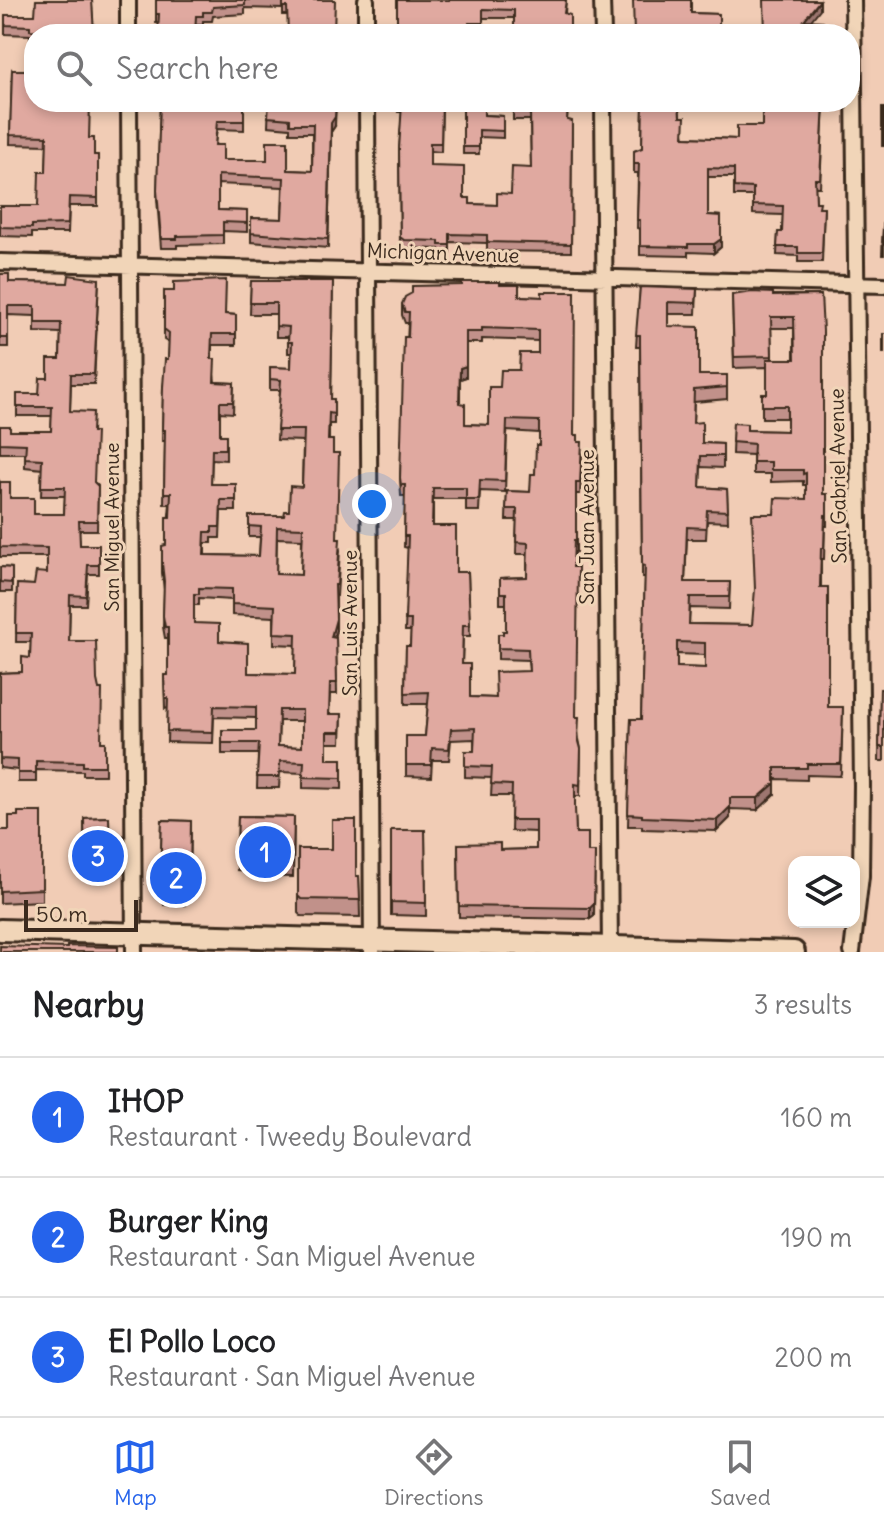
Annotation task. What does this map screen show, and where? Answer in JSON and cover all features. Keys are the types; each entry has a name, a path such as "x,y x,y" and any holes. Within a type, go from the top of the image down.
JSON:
{"main road":[{"path":"0,930 135,943 794,952"}],"street":[{"path":"128,0 128,24"},
{"path":"366,0 366,24"},
{"path":"602,0 603,24"},
{"name":"San Gabriel Avenue","path":"853,0 853,24"},
{"name":"San Miguel Avenue","path":"129,112 135,943"},
{"name":"San Luis Avenue","path":"367,112 372,946"},
{"name":"San Juan Avenue","path":"603,112 610,949"},
{"name":"San Gabriel Avenue","path":"852,952 861,876 862,799 854,112"},
{"name":"Michigan Avenue","path":"0,262 884,285"}],"building":[{"path":"36,0 92,0 93,24 5,25 5,15 35,15"},
{"path":"156,0 245,0 245,5 213,7 212,12 196,16 196,24 158,24 159,14 156,14"},
{"path":"283,0 335,0 334,24 288,24 287,7 283,7"},
{"path":"397,0 566,0 564,13 570,15 570,24 514,24 514,10 483,9 483,23 397,24"},
{"path":"633,0 691,0 691,13 719,14 719,24 634,24"},
{"path":"764,0 820,0 804,20 823,21 823,24 765,24"},
{"path":"12,70 24,70 24,112 90,112 89,138 94,138 94,155 98,155 98,198 69,197 68,224 32,225 32,228 0,227 0,206 38,206 39,172 46,172 47,136 10,135"},
{"path":"884,108 884,132 882,132"},
{"path":"160,112 244,112 244,121 217,121 215,145 223,145 223,160 267,160 267,141 288,141 288,170 312,171 313,124 290,124 290,119 268,117 268,112 335,112 331,123 328,239 251,233 251,218 282,219 284,178 218,175 218,210 247,211 247,223 223,222 223,235 161,239 157,190"},
{"path":"401,112 442,112 441,143 430,143 430,166 464,167 464,198 470,198 470,204 497,205 497,193 511,194 512,167 531,168 530,112 567,112 567,120 572,121 571,244 487,242 487,235 450,234 450,245 439,245 439,241 404,240 400,237"},
{"path":"463,112 503,116 503,131 479,130 479,147 463,147"},
{"path":"643,112 680,112 680,117 685,117 684,137 737,139 737,126 762,126 762,112 823,112 820,179 815,179 816,202 820,202 819,207 824,207 822,253 798,253 798,247 777,247 778,232 782,232 783,206 753,205 753,188 734,187 734,169 708,168 708,215 721,216 721,239 714,244 688,244 688,247 640,246 640,220 637,220 639,164 634,164 634,151 642,148"},
{"path":"0,274 9,274 9,282 68,283 69,275 99,279 94,374 71,374 70,411 93,412 97,521 79,521 80,545 99,545 99,565 88,565 86,596 70,595 69,641 96,641 97,680 99,689 102,689 101,742 105,742 105,766 36,761 36,773 18,773 18,760 0,759 0,673 22,672 22,657 30,658 31,633 16,633 17,584 34,585 36,572 47,573 47,548 0,547 0,482 10,482 10,498 34,498 34,514 64,514 65,487 41,487 42,459 25,458 26,444 0,443 0,426 10,426 10,431 51,431 52,407 17,407 17,394 39,394 40,378 48,378 48,359 60,359 61,323 35,323 35,306 8,306 8,338 0,338"},
{"path":"226,280 225,314 236,315 236,334 212,334 214,382 234,383 233,402 220,402 220,435 226,435 226,449 212,449 211,484 236,484 236,500 221,500 220,527 212,527 212,532 205,532 204,555 259,556 261,527 249,526 249,516 284,516 285,511 289,511 290,486 302,487 304,430 277,430 281,380 270,379 270,367 291,368 292,342 288,342 289,327 276,326 276,303 250,303 251,281 333,281 331,399 334,399 334,414 329,413 328,440 333,440 333,453 339,453 337,539 340,539 335,585 336,619 331,637 336,638 337,683 330,683 329,714 342,714 341,732 327,732 327,759 342,759 342,778 303,777 304,762 280,761 279,777 257,777 259,743 222,743 222,730 256,730 256,707 214,706 213,732 167,731 168,698 165,698 164,675 168,675 168,627 165,627 163,616 162,546 166,545 166,517 170,517 171,493 164,493 163,387 169,333 164,329 164,291 174,291 174,282","holes":["277,527 303,528 301,575 276,574","199,588 232,589 232,604 275,606 274,633 296,634 295,674 248,673 248,643 219,641 219,624 194,623 194,594 199,594","279,710 302,710 302,747 278,746"]},
{"path":"462,282 500,282 500,285 519,285 519,296 542,297 542,292 575,292 574,435 578,435 578,442 582,442 580,483 576,483 573,567 578,567 576,717 579,717 581,749 580,785 575,784 575,808 576,833 588,833 588,852 595,852 594,904 590,908 459,906 458,844 500,843 500,850 536,849 536,820 511,820 512,785 491,784 492,767 465,766 465,751 474,751 475,728 451,729 449,749 432,748 431,765 406,765 406,736 425,736 429,692 405,693 406,646 410,646 411,620 405,620 408,536 404,536 405,485 401,485 400,478 404,337 408,337 409,312 405,312 402,304 405,297 412,293 412,286 462,285","holes":["482,328 538,330 538,353 520,353 519,370 501,370 500,387 489,387 489,425 465,424 465,404 459,403 460,368 466,366 466,332 482,332","507,420 539,421 539,445 536,445 535,474 531,474 530,492 507,491 506,509 517,509 516,542 528,543 527,577 500,578 500,593 506,593 506,631 498,634 498,648 528,649 529,671 495,672 496,698 470,697 470,664 462,664 463,625 470,625 468,572 456,572 456,526 432,526 433,488 466,488 466,500 479,500 480,480 505,481"]},
{"path":"640,287 697,289 696,303 668,302 668,326 699,327 699,375 727,375 727,387 694,390 693,423 702,422 702,443 723,444 723,456 701,456 700,487 727,489 728,511 707,510 706,528 687,527 685,582 730,582 729,597 690,597 689,624 752,625 755,589 752,514 774,514 775,498 806,499 806,473 803,474 803,470 771,470 771,462 753,462 754,444 732,442 733,423 747,424 747,430 787,431 787,406 762,406 762,394 767,394 767,359 795,359 794,317 771,317 772,356 734,357 732,295 752,292 773,293 773,296 821,295 823,494 827,494 827,515 824,548 821,548 820,587 828,587 828,707 843,707 841,762 807,764 807,768 775,768 775,783 758,798 730,798 730,807 717,820 628,814 631,719 641,719 645,566 642,565 640,335 636,335","holes":["677,642 705,643 705,668 677,667"]},
{"path":"0,567 12,568 12,583 0,582"},
{"path":"880,689 884,689 884,747 879,747"},
{"path":"18,812 42,812 42,889 0,891 0,830 9,830 9,816 18,816"},
{"path":"238,816 294,817 293,860 252,859 252,854 237,853"},
{"path":"109,817 110,867 85,868 84,818"},
{"path":"162,820 191,821 190,875 187,875 185,888 164,888 164,878 160,878"},
{"path":"332,820 356,820 356,876 359,876 360,900 301,899 298,896 298,849 332,849"},
{"path":"391,830 425,830 426,903 391,902"},
{"path":"0,946 118,947 118,952 0,952"}],"place":[{"name":"IHOP","path":"265,852"},
{"name":"El Pollo Loco","path":"98,856"},
{"name":"Burger King","path":"176,878"}]}
